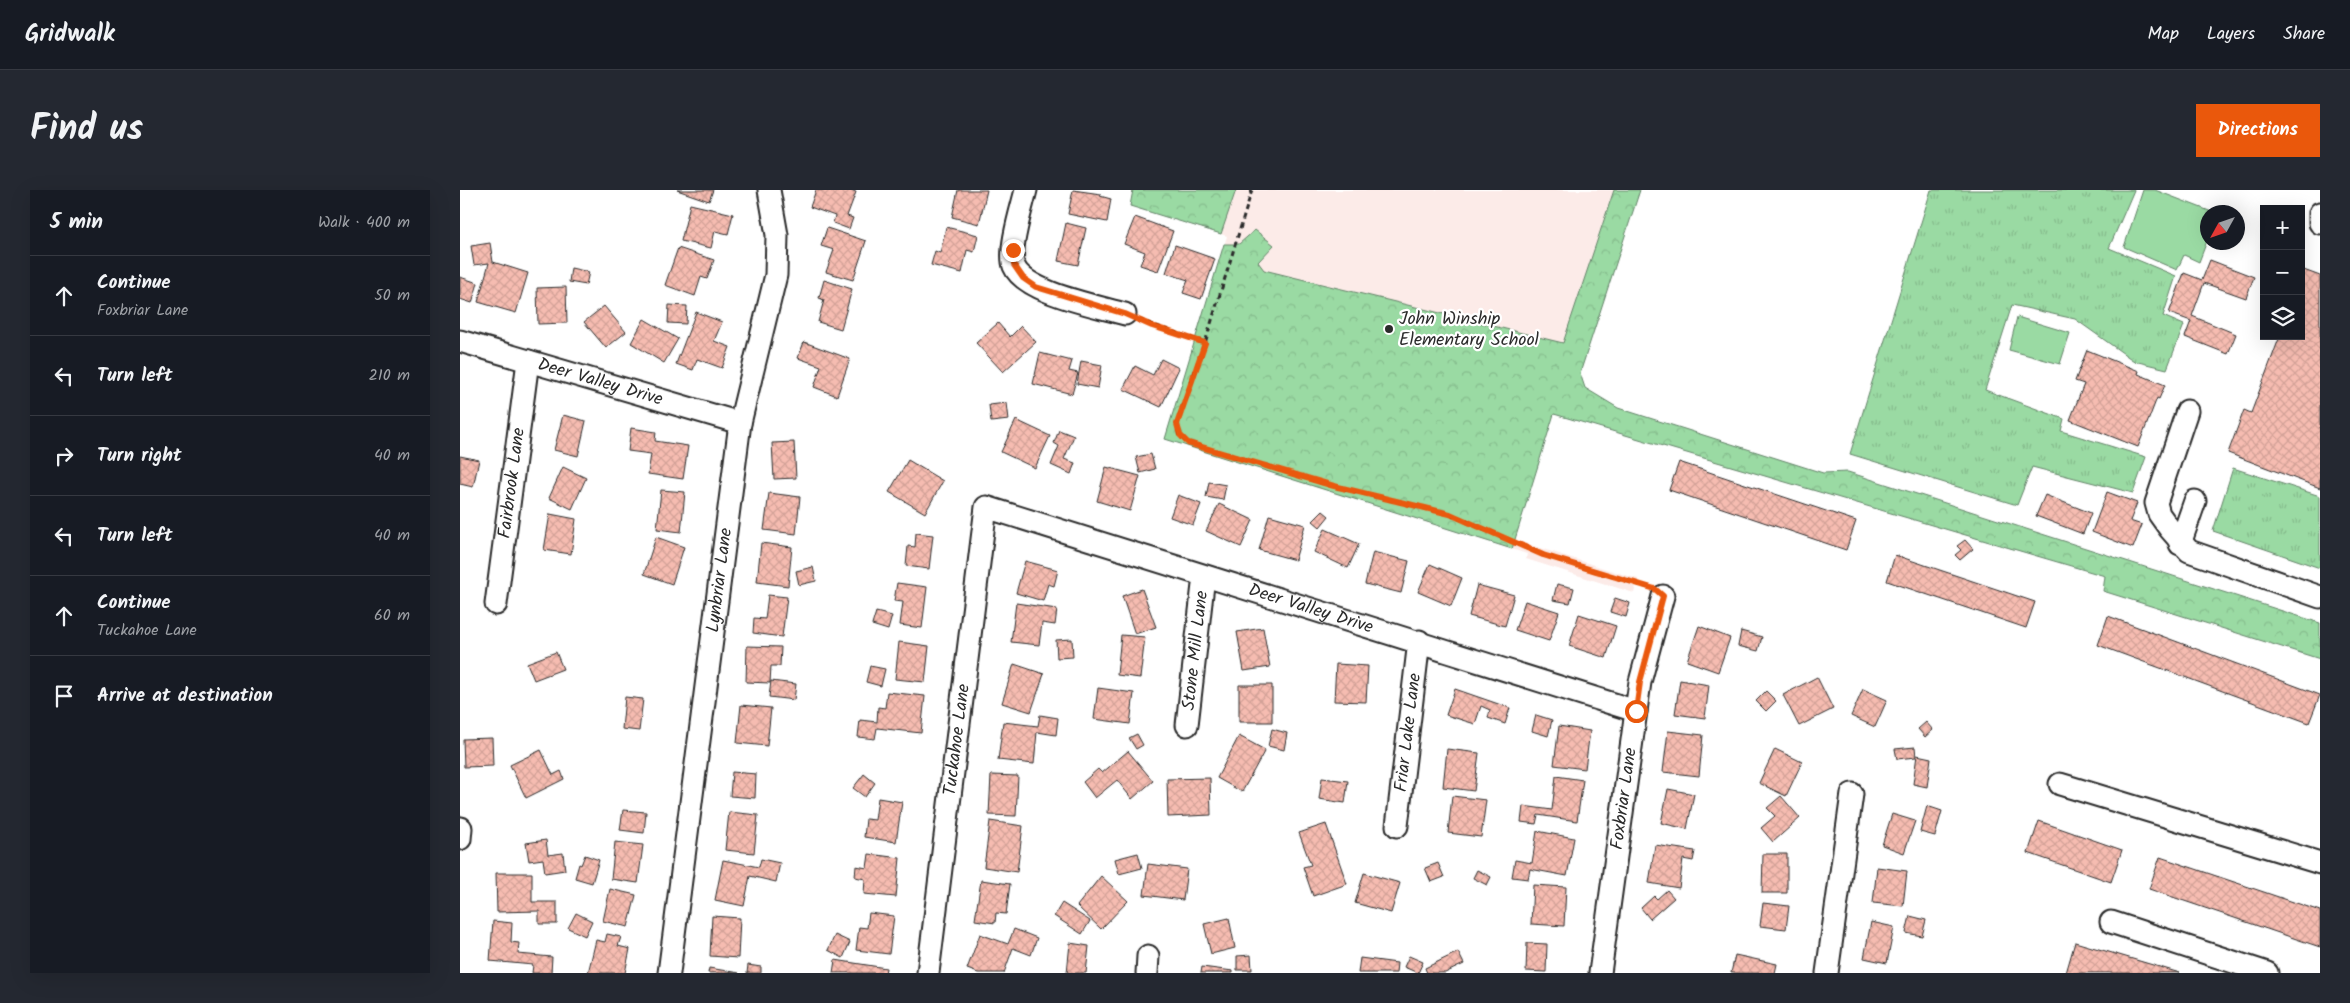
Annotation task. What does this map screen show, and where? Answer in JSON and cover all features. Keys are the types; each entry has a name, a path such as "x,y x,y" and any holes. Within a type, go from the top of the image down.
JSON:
{"street":[{"name":"Lynbriar Lane","path":"669,973 740,423 776,275 777,235 769,190"},
{"path":"1026,190 1013,250 1014,265 1023,278 1036,287 1125,314"},
{"path":"2320,213 2320,223"},
{"name":"Deer Valley Drive","path":"460,341 740,423"},
{"name":"Fairbrook Lane","path":"496,604 528,361"},
{"path":"2187,411 2156,503 2159,514 2180,544 2189,551 2320,597"},
{"path":"2180,544 2195,501"},
{"name":"Deer Valley Drive","path":"986,507 1419,641 1636,711"},
{"name":"Tuckahoe Lane","path":"928,973 986,507"},
{"name":"Stone Mill Lane","path":"1187,724 1204,576"},
{"name":"Foxbriar Lane","path":"1600,973 1640,682 1663,596"},
{"name":"Friar Lake Lane","path":"1397,826 1419,641"},
{"path":"2060,784 2320,863"},
{"path":"1827,973 1852,794"},
{"path":"2111,922 2267,973"}],"path":[{"path":"1252,190 1205,343 1177,424 1180,435 1188,443 1334,486 1450,514 1543,555 1655,589 1663,596"},
{"path":"1125,314 1152,326 1205,343"}],"shaded area":[{"name":"John Winship Elementary School","path":"1133,190 1622,190 1515,540 1638,579 1634,593 1526,559 1527,554 1165,439 1227,236 1130,206"}],"green space":[{"path":"1133,190 1236,190 1221,234 1130,206"},
{"name":"John Winship Elementary School","path":"1614,190 1640,190 1580,373 1585,388 1618,408 1823,473 1848,472 2320,623 2320,659 2103,591 2105,576 1554,414 1512,549 1165,439 1224,244 1239,244 1255,230 1274,245 1258,262 1264,270 1563,343"},
{"path":"1931,190 2134,190 2109,248 2176,276 2163,316 2184,325 2167,369 2134,361 2075,319 2012,305 1985,390 2064,419 2061,431 2146,457 2133,493 2032,467 2017,505 1850,454"},
{"path":"2143,190 2155,190 2200,207 2200,250 2204,250 2199,262 2184,255 2177,270 2124,247"},
{"path":"2017,317 2070,333 2060,364 2009,350"},
{"path":"2233,468 2320,496 2320,568 2213,531"}],"building":[{"path":"677,190 713,190 709,201"},
{"path":"816,190 850,190 856,192 847,216 853,218 849,229 833,223 835,216 810,207"},
{"path":"958,190 987,190 979,224 952,217"},
{"path":"1073,190 1101,194 1100,196 1111,199 1107,222 1068,214"},
{"path":"690,204 733,214 728,234 715,231 711,248 681,241"},
{"path":"1135,217 1173,231 1158,271 1140,265 1145,252 1124,244"},
{"path":"1066,223 1086,228 1078,265 1058,261"},
{"path":"946,227 978,235 974,252 967,250 962,273 931,265 935,251 940,253"},
{"path":"827,228 866,241 853,280 826,272 834,250 821,246"},
{"path":"490,243 493,262 528,273 516,313 478,302 489,263 474,265 471,246"},
{"path":"1175,245 1215,259 1201,299 1183,293 1188,280 1166,273"},
{"path":"678,248 714,260 707,279 701,277 695,296 665,285"},
{"path":"2210,260 2254,277 2246,298 2204,283 2192,316 2236,334 2228,354 2185,337 2191,321 2169,313 2184,273 2202,280"},
{"path":"571,268 589,272 586,285 569,282"},
{"path":"2305,270 2320,276 2320,488 2228,453 2244,410 2251,413 2278,340 2305,340"},
{"path":"460,277 478,283 472,303 460,299"},
{"path":"824,280 852,289 841,329 818,322 824,300 819,298"},
{"path":"566,287 567,323 538,324 537,288"},
{"path":"669,305 687,306 686,324 668,323"},
{"path":"604,306 626,332 606,348 584,322"},
{"path":"696,312 722,322 714,341 730,347 722,368 697,359 693,370 676,364"},
{"path":"644,319 678,339 664,363 631,343"},
{"path":"998,323 1010,337 1021,326 1036,342 1003,372 976,343"},
{"path":"804,342 850,359 837,396 814,387 821,366 798,358"},
{"path":"2087,350 2139,371 2138,374 2165,385 2159,399 2157,398 2138,447 2070,420 2084,384 2075,381"},
{"path":"1040,353 1072,361 1069,371 1078,373 1072,394 1033,384"},
{"path":"1161,359 1179,368 1161,407 1123,389 1135,366 1153,375"},
{"path":"1081,361 1102,365 1098,388 1077,384"},
{"path":"1007,403 1009,420 991,422 989,405"},
{"path":"563,415 586,421 578,456 554,450"},
{"path":"1016,420 1050,436 1035,468 1001,452"},
{"path":"631,428 656,432 655,441 688,446 683,479 648,474 651,454 628,451"},
{"path":"1059,430 1074,436 1064,459 1075,463 1071,474 1051,465 1059,446 1054,443"},
{"path":"794,442 796,478 774,479 772,443"},
{"path":"1151,454 1155,469 1140,473 1136,457"},
{"path":"460,456 479,460 473,487 460,484"},
{"path":"908,460 943,481 925,513 889,492"},
{"path":"1679,462 1856,521 1846,550 1669,490"},
{"path":"563,467 586,478 572,509 549,498"},
{"path":"1106,467 1140,476 1130,511 1097,501"},
{"path":"1209,482 1226,485 1223,500 1206,497"},
{"path":"661,490 685,492 681,532 657,529"},
{"path":"2107,492 2137,503 2130,521 2142,525 2133,548 2092,532"},
{"path":"769,493 800,497 796,534 764,530"},
{"path":"1178,495 1201,504 1193,525 1170,517"},
{"path":"2045,495 2091,513 2083,534 2036,516"},
{"path":"1219,504 1253,520 1241,547 1206,531"},
{"path":"1323,511 1329,516 1320,527 1313,521"},
{"path":"550,514 576,519 571,554 544,550"},
{"path":"1269,515 1305,525 1295,560 1259,550"},
{"path":"1325,529 1359,544 1348,568 1314,552"},
{"path":"916,533 933,535 929,569 906,566 908,546 915,547"},
{"path":"656,537 684,547 672,584 644,574"},
{"path":"1965,540 1973,549 1960,560 1955,555 1961,550 1957,546"},
{"path":"761,543 792,547 788,586 757,582"},
{"path":"1373,552 1409,561 1401,593 1365,584"},
{"path":"1895,555 2035,602 2026,628 1887,581"},
{"path":"1025,561 1058,570 1054,586 1048,584 1043,601 1016,593"},
{"path":"1430,564 1462,578 1451,606 1418,592"},
{"path":"813,567 816,581 799,585 796,571"},
{"path":"897,583 927,587 922,628 900,625 903,602 894,601"},
{"path":"1557,584 1574,588 1570,603 1553,600"},
{"path":"1477,585 1514,595 1505,626 1469,616"},
{"path":"1142,589 1156,627 1135,634 1122,596"},
{"path":"768,595 787,597 782,637 753,633 754,618 765,619"},
{"path":"1615,598 1630,603 1626,617 1610,612"},
{"path":"1525,601 1559,612 1549,641 1515,630"},
{"path":"1016,603 1057,609 1055,625 1042,623 1039,645 1011,642"},
{"path":"876,612 892,616 888,630 872,625"},
{"path":"1579,614 1616,626 1606,658 1569,646"},
{"path":"2108,616 2320,695 2309,723 2098,645"},
{"path":"1699,626 1730,638 1718,672 1687,661"},
{"path":"1263,628 1270,667 1244,671 1237,632"},
{"path":"1741,631 1762,637 1758,651 1738,646"},
{"path":"1121,635 1145,637 1140,678 1117,675"},
{"path":"1072,639 1073,657 1057,658 1056,640"},
{"path":"899,642 929,646 925,682 895,679"},
{"path":"747,646 781,647 780,666 771,666 770,683 746,682"},
{"path":"556,652 563,669 534,680 527,663"},
{"path":"1014,664 1044,674 1031,712 1002,703"},
{"path":"1336,664 1368,666 1366,702 1334,701"},
{"path":"870,666 885,669 881,686 866,682"},
{"path":"1817,677 1833,709 1799,726 1783,695"},
{"path":"1680,680 1709,685 1705,718 1675,714"},
{"path":"771,681 796,684 794,700 769,697"},
{"path":"1239,685 1272,685 1272,722 1239,722"},
{"path":"1098,688 1134,693 1130,724 1094,719"},
{"path":"1455,689 1510,708 1505,724 1488,718 1490,710 1481,706 1475,724 1446,715"},
{"path":"1863,689 1887,700 1875,727 1851,716"},
{"path":"1766,691 1776,701 1766,711 1756,701"},
{"path":"887,692 925,696 921,733 877,728 875,739 858,737 860,720 877,722 878,707 885,708"},
{"path":"625,697 643,699 639,731 622,729"},
{"path":"741,705 771,708 767,746 737,743"},
{"path":"1040,715 1058,718 1056,735 1037,732 1034,764 998,760 1003,722 1038,726"},
{"path":"1536,715 1552,720 1548,736 1532,731"},
{"path":"1926,722 1933,730 1925,737 1918,729"},
{"path":"1559,726 1590,731 1585,769 1554,765"},
{"path":"1272,729 1287,733 1284,750 1268,746"},
{"path":"1668,731 1703,735 1699,776 1663,772"},
{"path":"1137,734 1143,745 1136,749 1129,738"},
{"path":"1239,736 1265,750 1242,792 1217,778"},
{"path":"492,738 493,766 464,767 463,739"},
{"path":"1915,747 1916,757 1897,759 1895,749"},
{"path":"1447,749 1479,753 1474,791 1443,787"},
{"path":"1775,749 1802,762 1786,796 1759,783"},
{"path":"541,750 553,775 561,771 564,779 526,798 510,765"},
{"path":"1128,751 1153,781 1132,799 1117,780 1095,798 1083,782 1098,769 1102,773"},
{"path":"1917,755 1931,758 1927,787 1913,784"},
{"path":"732,772 756,774 755,798 730,796"},
{"path":"864,774 875,783 865,797 853,788"},
{"path":"991,775 1018,776 1016,816 989,815"},
{"path":"1556,776 1583,780 1577,821 1538,815 1536,824 1521,822 1523,806 1552,810"},
{"path":"1210,778 1211,815 1168,817 1167,779"},
{"path":"1322,778 1348,781 1345,803 1319,799"},
{"path":"1668,789 1694,794 1687,829 1661,823"},
{"path":"1452,796 1486,800 1481,837 1448,833"},
{"path":"1781,796 1800,818 1773,842 1761,828 1775,816 1767,808"},
{"path":"878,798 902,802 896,842 864,837 866,819 875,820"},
{"path":"1927,806 1942,811 1935,836 1920,832"},
{"path":"623,810 646,812 644,833 620,830"},
{"path":"729,812 758,815 754,853 725,850"},
{"path":"1892,814 1915,821 1904,853 1882,845"},
{"path":"990,821 1023,826 1017,872 984,867"},
{"path":"2039,821 2122,850 2111,882 2028,853"},
{"path":"1326,824 1347,884 1313,896 1303,867 1311,865 1299,833"},
{"path":"1537,831 1574,838 1567,876 1530,869 1528,879 1512,877 1515,860 1532,863"},
{"path":"546,840 548,855 563,853 565,870 545,873 543,859 529,861 526,843"},
{"path":"615,842 643,845 638,883 611,879"},
{"path":"1655,845 1695,851 1693,861 1683,859 1679,888 1649,883"},
{"path":"1138,853 1142,868 1119,874 1115,859"},
{"path":"869,854 900,858 896,897 864,894 865,879 855,877 856,866 867,868"},
{"path":"1763,854 1787,854 1787,893 1762,893"},
{"path":"585,855 599,860 592,883 575,878 579,864 581,865"},
{"path":"2160,857 2320,911 2320,947 2149,889"},
{"path":"761,859 780,863 776,882 750,876 744,906 715,900 723,860 759,867"},
{"path":"1438,863 1444,877 1431,882 1425,868"},
{"path":"1148,864 1187,869 1183,900 1144,895"},
{"path":"1877,867 1907,871 1903,906 1873,903"},
{"path":"1477,870 1491,877 1487,885 1473,878"},
{"path":"496,873 532,873 532,902 557,902 557,924 539,924 539,911 497,912"},
{"path":"1364,873 1400,883 1391,913 1355,903"},
{"path":"1101,876 1128,901 1101,929 1077,906"},
{"path":"981,880 1010,884 1006,914 996,913 995,923 975,920"},
{"path":"1533,885 1566,887 1564,926 1531,924"},
{"path":"610,889 636,895 628,927 603,921"},
{"path":"1667,890 1674,898 1650,919 1641,908 1654,896 1657,899"},
{"path":"1062,903 1090,921 1082,934 1054,916"},
{"path":"1763,903 1789,906 1786,929 1760,926"},
{"path":"576,913 592,921 585,936 568,928"},
{"path":"869,913 894,916 889,954 856,950 859,927 867,928"},
{"path":"712,916 740,918 738,958 710,956"},
{"path":"1910,916 1926,920 1922,936 1906,933"},
{"path":"1229,918 1235,948 1211,954 1204,924"},
{"path":"493,921 512,923 511,942 519,943 518,954 552,957 551,973 532,973 533,965 490,961"},
{"path":"1871,922 1894,927 1887,963 1864,958"},
{"path":"1014,929 1037,938 1031,955 1013,948 1004,973 978,973 967,969 980,934 1008,944"},
{"path":"607,934 621,937 618,946 630,949 625,973 588,973 596,940 605,942"},
{"path":"835,935 850,942 843,958 828,950"},
{"path":"2075,942 2180,973 2066,973"},
{"path":"1070,943 1089,946 1086,973 1067,973"},
{"path":"1527,943 1547,944 1546,972 1526,971"},
{"path":"1458,952 1464,964 1445,973 1427,973 1425,968"},
{"path":"1251,955 1252,970 1237,970 1237,956"},
{"path":"1735,955 1777,964 1775,973 1731,973"},
{"path":"1409,956 1423,962 1418,973 1404,967"},
{"path":"1360,958 1397,963 1396,973 1358,973"},
{"path":"835,960 886,968 885,973 833,973"},
{"path":"748,965 761,967 761,973 747,973"},
{"path":"1202,967 1233,971 1233,973 1201,973"},
{"path":"709,968 739,973 708,973"}],"place":[{"name":"John Winship Elementary School","path":"1389,329"}],"route":[{"path":"1013,250 1014,265 1023,278 1036,287 1125,314 1152,326 1205,343 1177,424 1180,435 1188,443 1334,486 1450,514 1543,555 1655,589 1663,596 1640,682 1636,711"}]}
